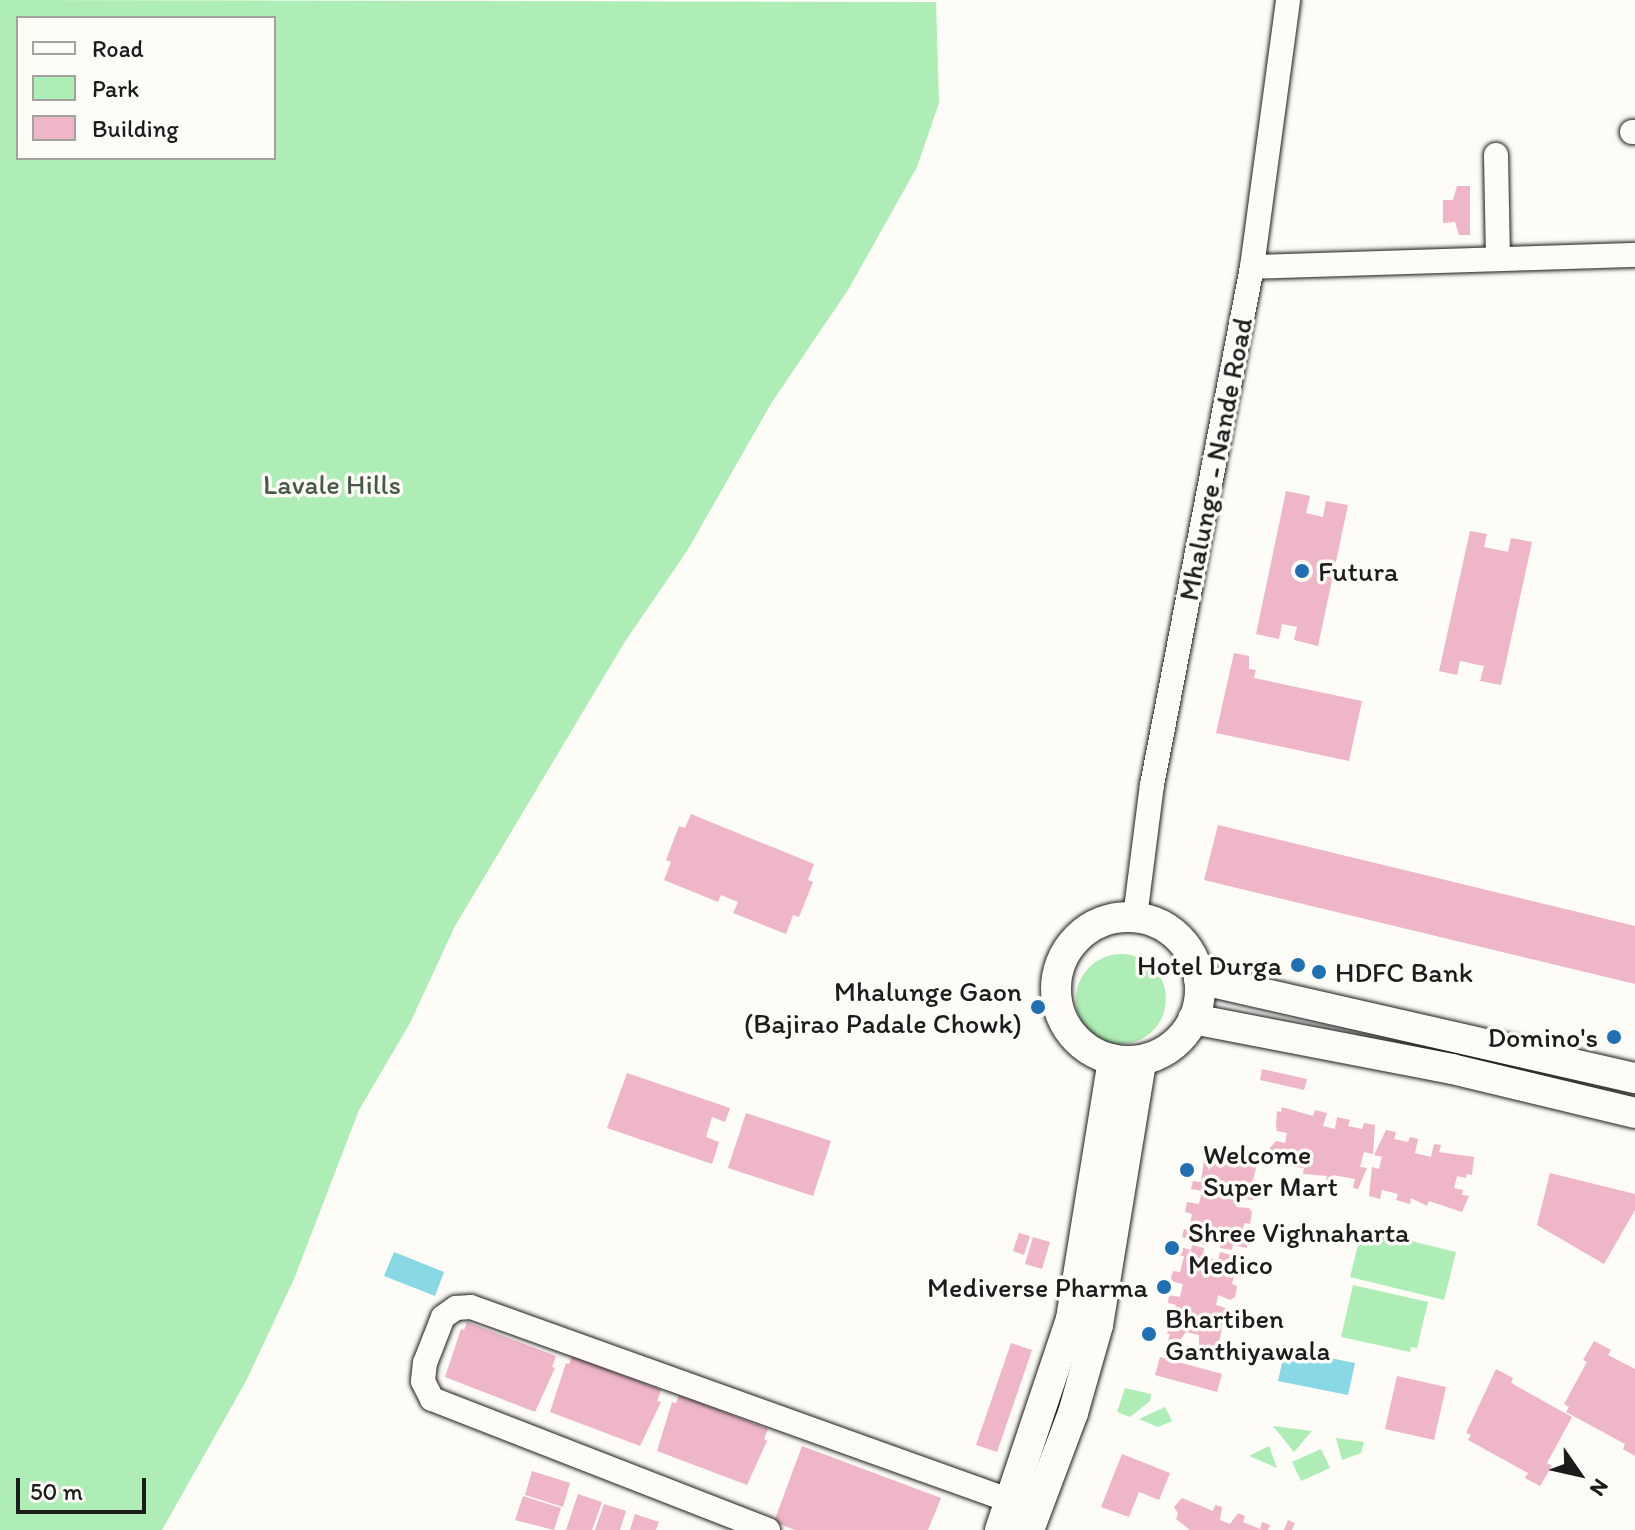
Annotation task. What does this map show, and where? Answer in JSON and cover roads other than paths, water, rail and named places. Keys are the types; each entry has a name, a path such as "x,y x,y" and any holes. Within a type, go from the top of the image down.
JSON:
{"main road":[{"path":"1135,917 1158,923 1178,936 1192,956 1199,979 1193,1019 1180,1039 1127,1061 1090,1051 1066,1025 1056,990 1059,966 1071,945 1088,928 1111,919 1135,917"},
{"path":"1199,979 1635,1078"},
{"path":"1193,1019 1452,1069 1635,1113"},
{"path":"1000,1530 1071,1319 1127,1061"},
{"path":"1029,1530 1073,1413 1098,1325 1127,1061"}],"street":[{"name":"Mhalunge - Nande Road","path":"1135,917 1152,785 1252,267 1288,0"},
{"path":"1496,155 1498,259"},
{"path":"1252,267 1635,255"},
{"path":"768,1530 432,1399 423,1381 425,1363 443,1317 456,1308 471,1307 1011,1501"}],"water":[{"path":"394,1252 444,1272 435,1296 384,1276"},
{"path":"1285,1349 1355,1363 1348,1395 1278,1381"}],"place":[{"name":"Futura","path":"1302,571"},
{"name":"Hotel Durga","path":"1298,965"},
{"name":"HDFC Bank","path":"1319,972"},
{"name":"Mhalunge Gaon (Bajirao Padale Chowk)","path":"1038,1007"},
{"name":"Domino's","path":"1614,1037"},
{"name":"Welcome Super Mart","path":"1187,1170"},
{"name":"Shree Vighnaharta Medico","path":"1172,1248"},
{"name":"Mediverse Pharma","path":"1164,1287"},
{"name":"Bhartiben Ganthiyawala","path":"1149,1334"}],"park label":[{"name":"Lavale Hills","path":"332,484"}]}
